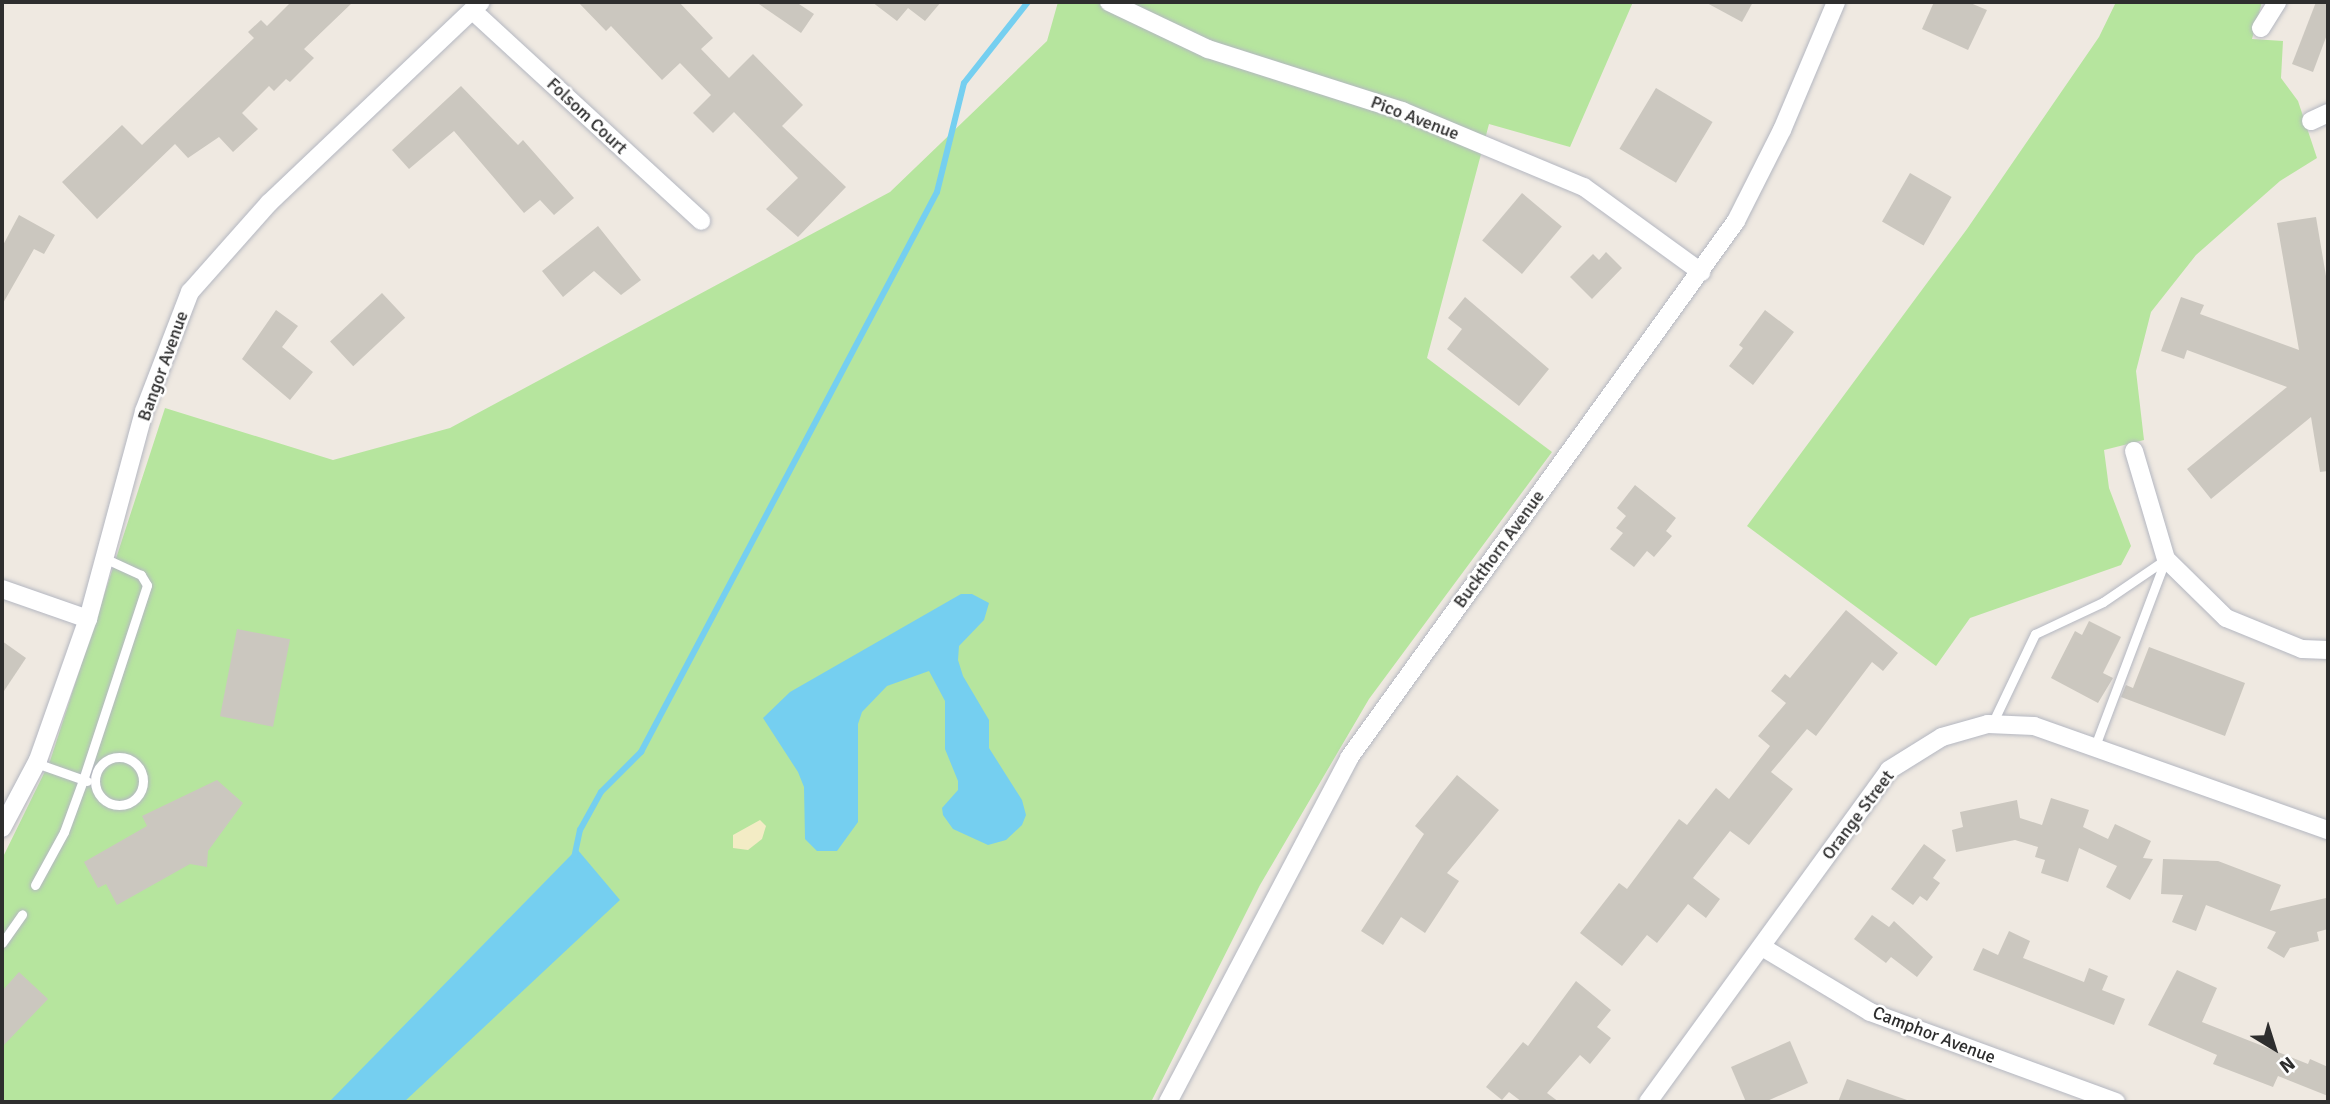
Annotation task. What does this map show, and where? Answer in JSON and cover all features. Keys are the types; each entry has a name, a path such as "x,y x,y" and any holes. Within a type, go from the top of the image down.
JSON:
{"street":[{"name":"Pico Avenue","path":"1109,2 1208,49 1402,111 1584,187 1701,272"},
{"name":"Buckthorn Avenue","path":"1168,1102 1349,758 1701,272 1761,175 1836,2"},
{"path":"2261,28 2277,2"},
{"name":"Folsom Court","path":"477,6 701,221"},
{"name":"Bangor Avenue","path":"2,828 36,764 88,619 144,411 190,292 269,203 477,6"},
{"path":"2311,121 2328,114"},
{"path":"2134,451 2166,559 2225,618 2302,649 2328,650"},
{"path":"2,589 88,619"},
{"name":"Orange Street","path":"1648,1102 1889,770 1942,737 1992,724 2034,726 2328,830"},
{"name":"Camphor Avenue","path":"1762,947 1870,1012 2116,1102"}],"lane":[{"path":"35,885 64,832 147,585 141,575 104,558"},
{"path":"1992,724 2035,634 2103,602 2166,559"},
{"path":"2095,746 2166,559"},
{"path":"36,764 94,784 100,797 121,805 140,793 142,778 128,759 112,758 99,768 94,784"},
{"path":"2,943 22,914"}],"green space":[{"path":"1058,2 1633,2 1570,147 1489,124 1427,358 1552,452 1369,699 1260,885 1151,1102 2,1102 2,859 50,761 165,408 333,460 450,428 890,192 1047,41"},
{"path":"2116,2 2262,2 2252,39 2283,41 2281,78 2298,101 2317,158 2280,181 2196,255 2151,312 2136,371 2144,440 2104,450 2109,488 2131,546 2121,565 1970,618 1936,666 1747,526 1967,229 2099,37"}],"sand":[{"path":"760,820 766,826 762,839 748,850 733,848 733,835"}],"water":[{"path":"961,594 972,594 989,603 984,620 959,646 958,660 963,676 989,720 989,748 1022,800 1026,815 1022,825 1006,840 988,845 953,829 943,815 942,808 958,790 958,781 945,749 945,701 929,671 887,686 862,712 858,724 858,822 837,851 817,851 805,839 804,787 798,772 763,718 790,692"},
{"path":"577,849 620,900 404,1102 329,1102"}],"building":[{"path":"291,2 353,2 304,49 314,58 290,82 286,79 274,91 269,86 242,113 258,129 233,152 219,137 188,158 175,144 97,219 62,182 122,125 142,145 254,38 248,32 261,20 267,26"},
{"path":"578,2 679,2 713,38 701,49 729,78 753,54 803,105 782,126 846,187 798,237 766,209 798,178 734,112 713,133 693,113 711,95 680,63 662,80 611,26 606,31"},
{"path":"756,2 796,2 814,14 801,33"},
{"path":"872,2 941,2 925,21 908,8 897,21"},
{"path":"1705,2 1753,2 1742,22"},
{"path":"1934,2 1968,2 1987,10 1968,50 1922,29"},
{"path":"2316,2 2328,2 2328,32 2313,72 2292,64"},
{"path":"461,86 518,145 523,140 574,198 554,215 540,200 524,213 454,131 409,169 392,150"},
{"path":"1656,88 1713,122 1676,183 1619,149"},
{"path":"1910,173 1952,197 1924,245 1882,221"},
{"path":"1522,193 1562,226 1522,274 1482,240"},
{"path":"19,215 55,235 44,254 34,249 2,305 2,247"},
{"path":"2316,217 2328,288 2328,471 2320,472 2311,417 2211,499 2187,469 2287,387 2187,350 2184,359 2161,351 2181,297 2204,305 2200,314 2299,350 2277,223"},
{"path":"598,226 641,280 621,295 594,271 563,297 542,271"},
{"path":"1606,252 1622,268 1592,299 1570,277 1593,254 1599,260"},
{"path":"382,293 405,318 353,366 330,341"},
{"path":"1465,297 1549,369 1519,406 1447,349 1462,329 1448,318"},
{"path":"276,310 298,326 282,347 313,372 290,400 242,359"},
{"path":"1765,310 1794,332 1753,385 1729,366 1743,348 1739,345"},
{"path":"1635,485 1676,518 1666,531 1672,536 1654,557 1647,551 1634,567 1610,549 1623,533 1616,528 1626,516 1617,508"},
{"path":"1846,610 1898,653 1883,671 1872,662 1816,736 1807,729 1771,772 1793,789 1749,845 1730,831 1693,878 1720,899 1706,918 1688,904 1657,943 1647,935 1622,966 1580,933 1619,883 1627,889 1679,819 1687,825 1716,788 1729,799 1770,746 1758,736 1786,703 1771,691 1785,674 1790,678"},
{"path":"2089,621 2121,637 2103,673 2113,678 2098,703 2051,678 2075,631 2082,635"},
{"path":"237,629 290,639 273,727 220,716"},
{"path":"2,641 26,658 2,694"},
{"path":"2149,647 2245,683 2225,736 2121,697 2126,685 2133,688"},
{"path":"1457,775 1499,810 1447,873 1459,881 1425,933 1401,917 1383,945 1361,931 1424,834 1415,826"},
{"path":"217,780 243,803 208,851 207,867 190,864 117,905 106,884 98,888 84,862 147,826 142,816"},
{"path":"2051,798 2089,810 2083,827 2108,839 2115,824 2151,841 2143,858 2153,859 2130,900 2106,887 2117,866 2079,848 2068,882 2041,873 2045,860 2035,857 2038,847 2015,840 1956,852 1952,830 1963,827 1960,812 2017,800 2020,818 2042,825"},
{"path":"1924,844 1946,860 1933,878 1940,883 1927,901 1920,896 1913,905 1891,889"},
{"path":"2163,859 2218,861 2281,885 2270,911 2326,898 2328,929 2317,932 2319,941 2290,948 2284,958 2267,948 2276,932 2206,905 2196,931 2172,922 2183,895 2161,894"},
{"path":"1872,915 1889,927 1894,921 1933,957 1917,977 1891,957 1886,963 1854,939"},
{"path":"2009,931 2030,941 2023,958 2084,982 2089,968 2108,976 2102,990 2125,999 2114,1025 1973,970 1983,948 1998,955"},
{"path":"2177,970 2217,988 2202,1022 2308,1064 2310,1059 2328,1067 2328,1096 2278,1076 2273,1087 2213,1064 2217,1055 2148,1025"},
{"path":"19,972 48,999 2,1047 2,991"},
{"path":"1576,981 1611,1010 1597,1027 1611,1038 1590,1064 1580,1055 1547,1093 1559,1102 1522,1102 1509,1092 1502,1100 1486,1087 1523,1042 1528,1046"},
{"path":"1790,1041 1808,1083 1765,1102 1746,1102 1731,1067"},
{"path":"1847,1079 1907,1100 1838,1102"}],"waterway":[{"path":"574,858 580,830 601,792 641,752 937,192 964,83 1028,2"}]}
